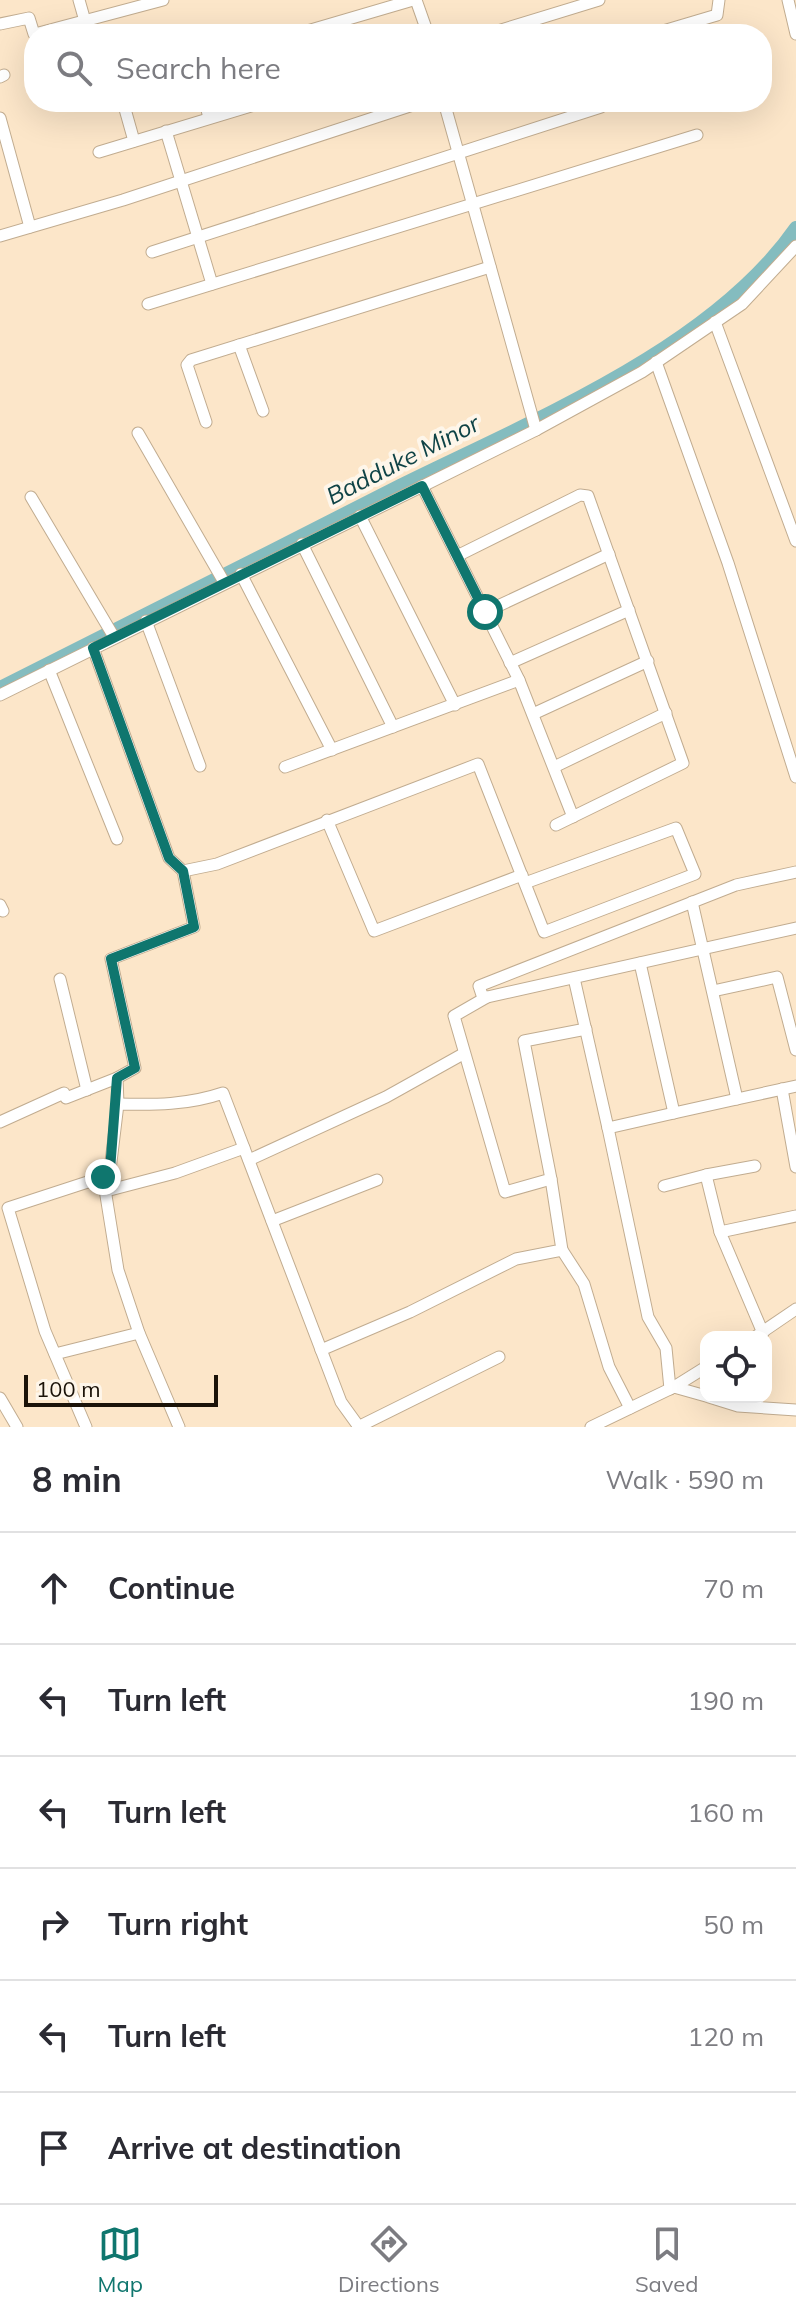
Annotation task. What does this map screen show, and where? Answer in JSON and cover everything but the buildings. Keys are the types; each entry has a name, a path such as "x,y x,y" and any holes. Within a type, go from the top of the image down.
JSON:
{"street":[{"path":"79,0 85,21"},
{"path":"73,24 163,0"},
{"path":"331,24 414,0 424,24"},
{"path":"521,24 599,0"},
{"path":"687,24 717,15 719,0"},
{"path":"788,0 796,34"},
{"path":"0,24 29,18 31,24"},
{"path":"126,112 134,141"},
{"path":"208,112 209,118"},
{"path":"99,152 230,112"},
{"path":"0,236 391,112"},
{"path":"447,112 535,429"},
{"path":"152,252 585,112"},
{"path":"0,118 30,227"},
{"path":"166,131 212,284"},
{"path":"148,304 697,135"},
{"path":"0,695 535,429 656,362 742,304 796,246"},
{"path":"206,422 188,361 490,267"},
{"path":"715,322 795,536"},
{"path":"239,345 263,411"},
{"path":"656,362 728,563 796,777"},
{"path":"138,433 224,582"},
{"path":"422,486 519,680 573,817"},
{"path":"457,556 580,495 588,496 683,757 681,767 556,825"},
{"path":"31,497 114,637"},
{"path":"360,516 455,705"},
{"path":"302,544 393,727"},
{"path":"485,612 609,554"},
{"path":"241,574 332,750"},
{"path":"510,663 629,610"},
{"path":"146,621 200,766"},
{"path":"0,1122 64,1093 66,1098 135,1068 111,959 194,927 183,871 169,858 93,648"},
{"path":"533,714 648,661"},
{"path":"49,670 117,839"},
{"path":"285,767 519,680"},
{"path":"554,767 666,713"},
{"path":"183,871 217,864 327,820 478,764 523,879 544,932 695,874 676,828 523,879 374,931 327,820"},
{"path":"796,872 736,885 479,986 483,998 796,928"},
{"path":"692,902 737,1099"},
{"path":"640,963 674,1113"},
{"path":"713,991 777,977 796,1050"},
{"path":"574,978 648,1317 666,1348 672,1388"},
{"path":"60,979 87,1090"},
{"path":"488,997 454,1016 505,1192 551,1179"},
{"path":"586,1029 524,1041 562,1250 584,1284 609,1367 630,1408"},
{"path":"249,1160 386,1097 463,1054"},
{"path":"86,1427 55,1354 4,1209 103,1177 110,1170 118,1104 117,1078"},
{"path":"608,1128 796,1086"},
{"path":"782,1089 796,1167"},
{"path":"118,1104 161,1106 197,1102 223,1093 341,1402 358,1427 499,1357"},
{"path":"106,1191 175,1173 244,1148"},
{"path":"664,1186 755,1166"},
{"path":"706,1175 720,1232 757,1331"},
{"path":"103,1177 118,1270 139,1333 179,1427"},
{"path":"272,1221 377,1180"},
{"path":"720,1232 796,1216"},
{"path":"321,1350 410,1312 516,1259 562,1250"},
{"path":"765,1331 796,1309"},
{"path":"55,1354 139,1333"},
{"path":"591,1427 672,1388 700,1371"},
{"path":"672,1388 700,1395"},
{"path":"0,1398 17,1427"},
{"path":"728,1403 796,1410"}],"waterway":[{"name":"Badduke Minor","path":"0,688 615,378 668,346 717,310 760,271 796,228"}],"route":[{"path":"103,1177 110,1170 118,1104 117,1078 135,1068 111,959 194,927 183,871 169,858 93,648 422,486 485,612"}]}
